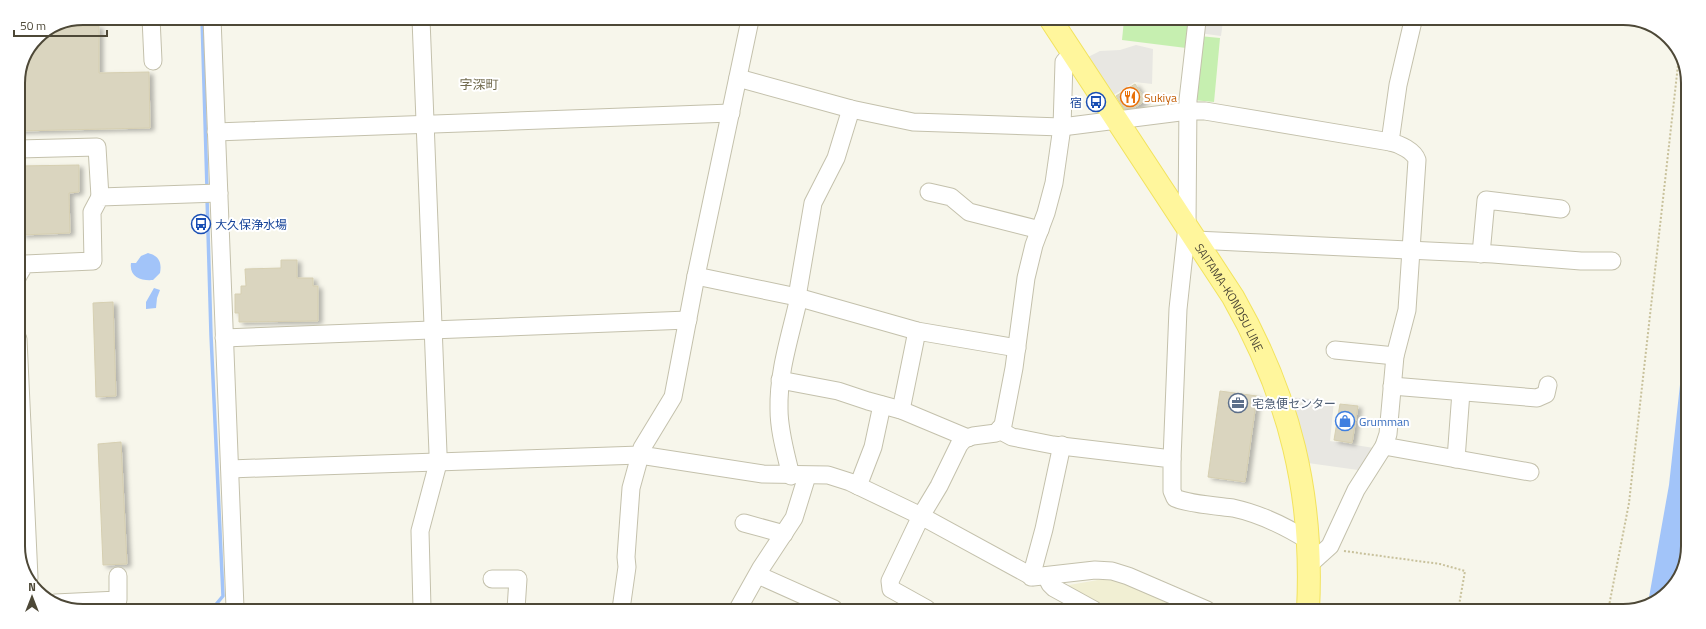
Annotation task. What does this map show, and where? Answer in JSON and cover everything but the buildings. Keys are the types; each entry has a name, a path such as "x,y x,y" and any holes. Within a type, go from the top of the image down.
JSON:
{"main road":[{"name":"SAITAMA-KONOSU LINE","path":"1058,25 1072,53 1240,308 1260,347 1287,420 1296,455 1305,502 1319,543 1310,564 1308,604"}],"street":[{"path":"152,25 153,61"},
{"path":"212,25 235,604"},
{"path":"421,25 437,462 420,531 422,604"},
{"path":"622,604 627,567 626,556 630,494 644,444 673,397 696,276 749,25"},
{"path":"738,78 851,109 913,122 1062,127 1188,111 1219,112 1390,142 1400,145 1417,158 1407,310 1395,356 1388,429 1384,446 1356,490 1319,543 1284,525 1260,515 1242,510 1177,499 1172,491 1178,309 1191,233 1188,111 1197,25"},
{"path":"1390,142 1398,85 1412,25"},
{"path":"918,604 891,589 890,581 921,516 943,479 957,449 962,442 968,438 993,434 999,430 1004,423 1017,348 1026,278 1052,191 1062,127 1064,62 1072,53"},
{"path":"741,604 795,515 799,476 780,423 780,380 798,297 813,203 836,158 851,109"},
{"path":"216,132 731,113"},
{"path":"25,149 97,147 100,197 92,212 93,261 26,264 25,266"},
{"path":"929,192 951,197 969,212 1040,230"},
{"path":"100,197 219,193"},
{"path":"1481,254 1486,200 1562,209"},
{"path":"1191,233 1411,251 1581,261 1612,261"},
{"path":"696,276 798,297 917,331 1017,348"},
{"path":"224,338 688,320"},
{"path":"901,410 917,331"},
{"path":"1335,350 1395,356"},
{"path":"780,380 838,391 901,410 968,438"},
{"path":"1392,386 1537,398 1546,394 1548,385"},
{"path":"1456,459 1461,392"},
{"path":"858,486 873,447 882,405"},
{"path":"999,430 1012,437 1172,459"},
{"path":"1038,577 1044,529 1062,445"},
{"path":"1384,446 1530,472"},
{"path":"230,469 640,455 764,474 833,476 858,486 921,516 1038,577 1084,604"},
{"path":"25,491 28,566"},
{"path":"744,523 784,534"},
{"path":"1038,577 1095,570 1112,571 1128,576 1193,604"},
{"path":"758,575 823,604"},
{"path":"69,602 118,600 118,576"},
{"path":"492,579 518,579 516,604"}],"path":[{"path":"1609,604 1629,503 1678,64"},
{"path":"1319,543 1337,550 1440,564 1465,571 1459,604"}],"shaded area":[{"path":"1200,25 1222,25 1221,36 1199,33"},
{"path":"1136,45 1153,49 1152,84 1135,82 1112,96 1086,58 1100,51 1120,50"},
{"path":"1288,397 1334,401 1330,441 1374,448 1362,468 1358,470 1308,463 1300,428"},
{"path":"1115,577 1176,604 1090,604 1058,587"}],"green space":[{"path":"1124,25 1188,25 1186,48 1122,40"},
{"path":"1199,36 1220,38 1214,102 1193,100"}],"water":[{"path":"148,253 155,256 159,260 161,266 160,273 153,280 140,279 134,275 131,268 131,263 136,263 141,256"},
{"path":"154,288 160,290 156,308 146,309 146,302"},
{"path":"1681,376 1681,554 1678,565 1669,581 1661,590 1649,598 1669,485"}],"waterway":[{"path":"202,25 207,189"},
{"path":"207,197 211,335 223,596 216,604"}],"place":[{"name":"Sukiya","path":"1130,97"},
{"name":"宿","path":"1096,102"},
{"name":"大久保浄水場","path":"201,224"},
{"name":"宅急便センター","path":"1238,403"},
{"name":"Grumman","path":"1345,421"}],"district":[{"name":"字深町","path":"479,84"}]}
